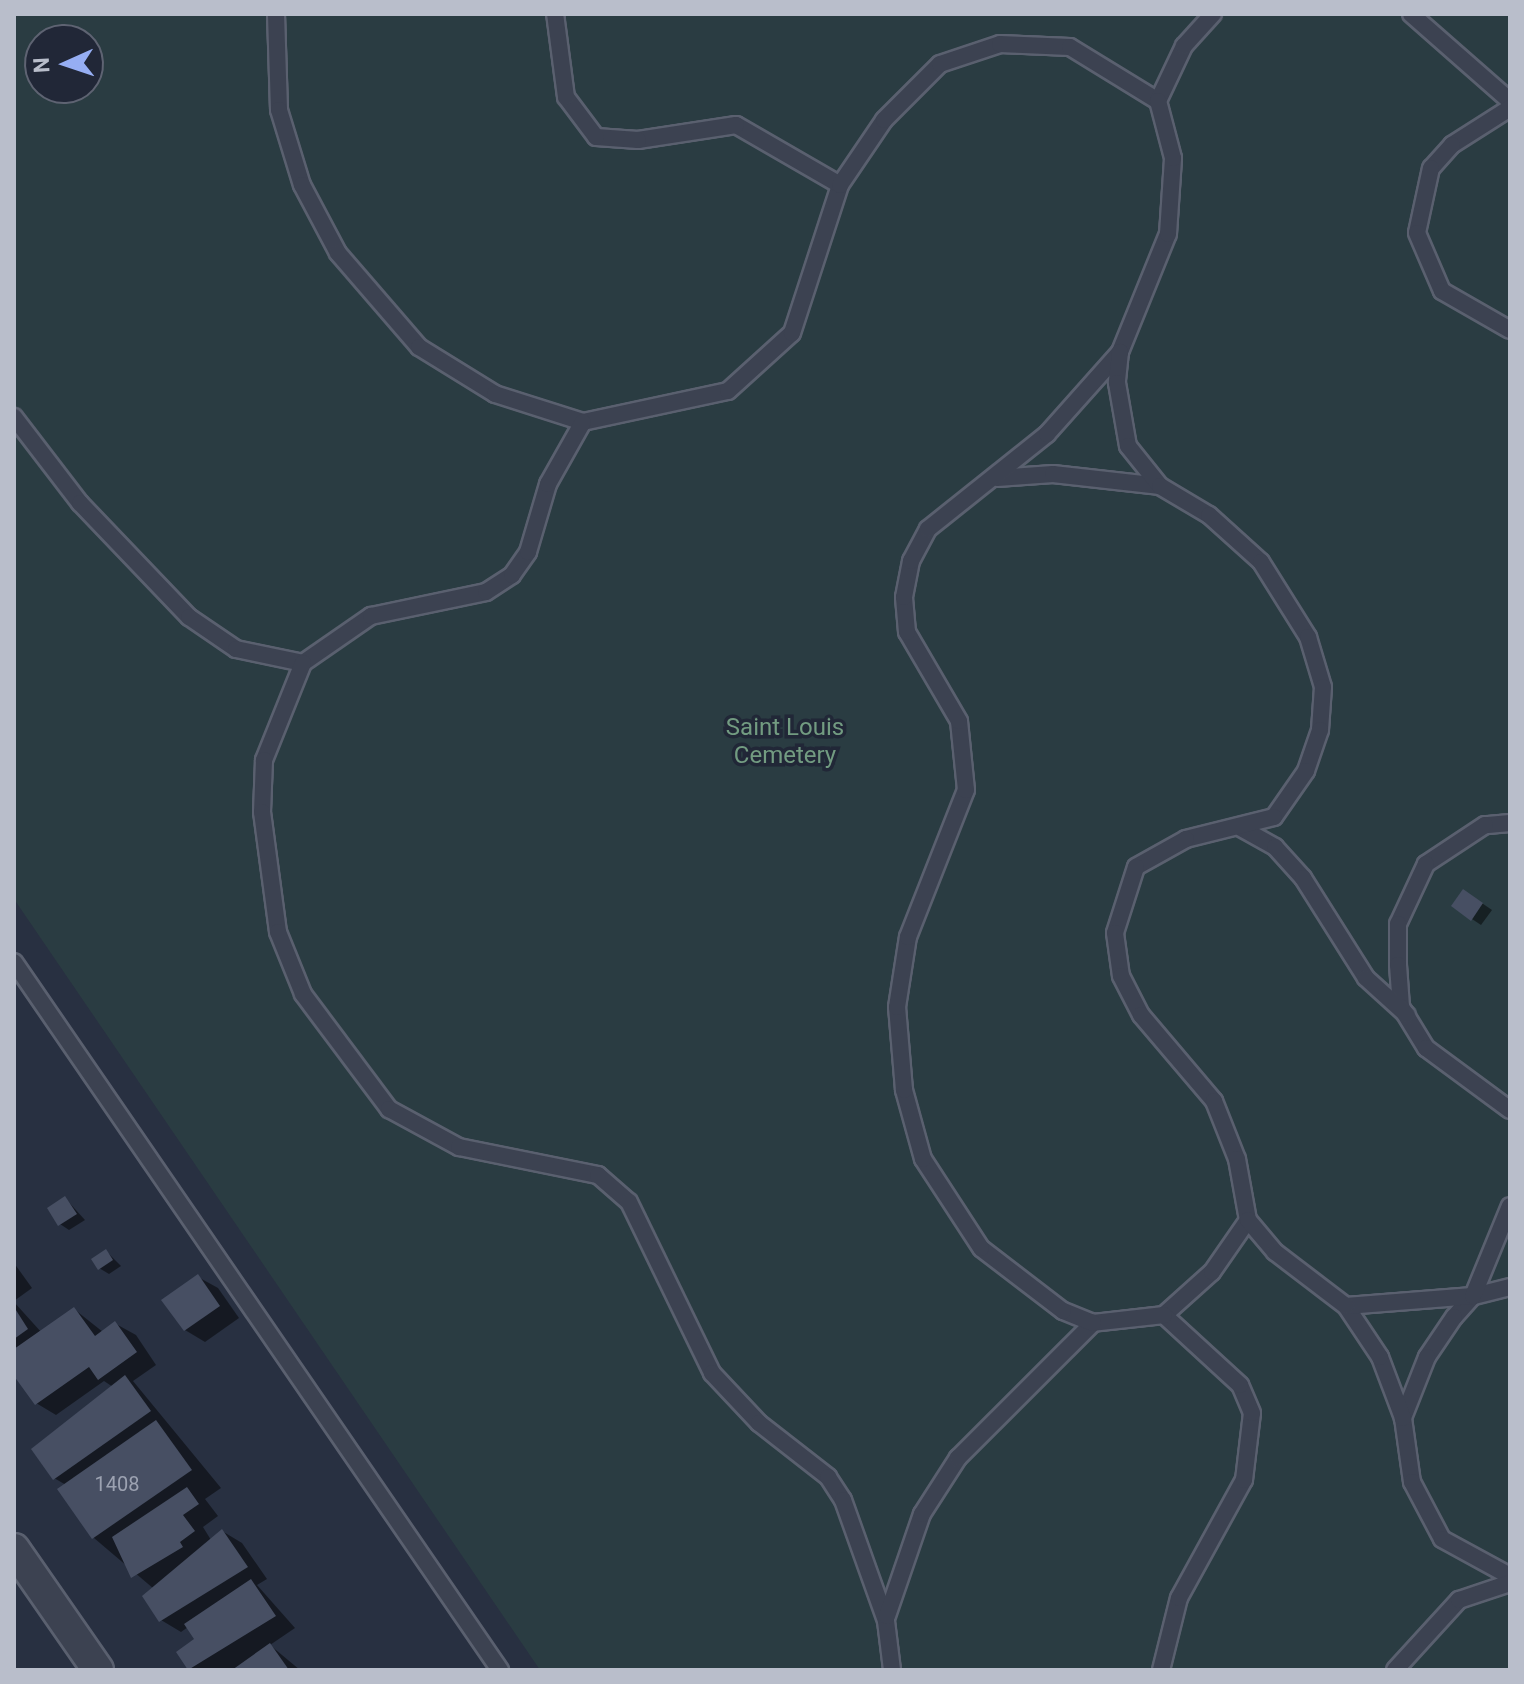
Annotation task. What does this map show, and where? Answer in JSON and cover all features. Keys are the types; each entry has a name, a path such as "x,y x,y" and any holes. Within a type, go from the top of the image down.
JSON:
{"street":[{"path":"14,1549 98,1670"}],"lane":[{"path":"276,14 279,110 302,185 374,303 419,347 495,394 583,422 728,391 764,364 792,333 840,185 884,120 940,64 1000,44 1070,47 1158,101"},
{"path":"555,14 566,97 596,137 638,140 736,125 840,185"},
{"path":"1213,14 1184,46 1158,101 1173,158 1168,234 1120,352 1117,383 1128,446 1160,486 1209,515 1261,562 1308,637 1323,687 1320,730 1294,794 1274,817 1241,828 1186,839 1136,867 1115,933 1121,976 1141,1015 1214,1101 1237,1159 1248,1220 1275,1252 1346,1306 1380,1357 1403,1418 1424,1512 1442,1539 1510,1576"},
{"path":"1411,14 1510,101"},
{"path":"1510,108 1452,145 1431,168 1417,210 1421,253 1442,291 1510,330"},
{"path":"1120,352 997,478 928,529 904,597 907,632 959,721 966,790 908,937 897,1007 904,1090 923,1159 981,1248 1063,1311 1093,1323 1164,1315 1212,1272 1248,1220"},
{"path":"14,417 80,503 189,617 236,649 303,663"},
{"path":"583,422 548,484 528,552 512,575 486,592 371,616 303,663 264,760 262,812 278,932 303,994 389,1109 459,1147 598,1175 629,1202 712,1373 759,1423 828,1477 843,1500 886,1621 892,1670"},
{"path":"997,478 1053,474 1160,486"},
{"path":"1407,1016 1398,924 1409,892 1426,864 1455,840 1510,823"},
{"path":"1241,828 1275,847 1303,878 1366,978 1407,1016 1426,1048 1510,1110"},
{"path":"14,962 500,1670"},
{"path":"1403,1418 1427,1357 1473,1296 1510,1206"},
{"path":"1346,1306 1473,1296 1510,1287"},
{"path":"1161,1670 1179,1598 1244,1480 1252,1446 1252,1413 1240,1385 1164,1315"},
{"path":"886,1621 922,1514 958,1458 1093,1323"},
{"path":"1395,1670 1459,1600 1510,1583"}],"green space":[{"name":"Saint Louis Cemetery","path":"14,14 1510,14 1510,1670 540,1670 14,899"}],"building":[{"path":"1463,889 1483,903 1471,921 1451,906"},
{"path":"65,1196 77,1214 58,1226 47,1208"},
{"path":"106,1249 113,1260 98,1270 91,1259"},
{"path":"198,1274 220,1306 184,1331 161,1300"},
{"path":"14,1307 28,1329 14,1339"},
{"path":"74,1307 95,1336 115,1321 137,1352 98,1380 89,1367 35,1405 14,1376 14,1349"},
{"path":"125,1375 151,1411 53,1480 31,1449"},
{"path":"156,1420 192,1470 92,1539 57,1489"},
{"path":"187,1487 199,1504 183,1515 195,1531 180,1542 183,1547 131,1578 112,1537"},
{"path":"222,1529 248,1567 159,1622 142,1596"},
{"path":"251,1579 276,1616 188,1670 176,1652 194,1639 184,1624"},
{"path":"270,1643 289,1670 232,1670"}]}
